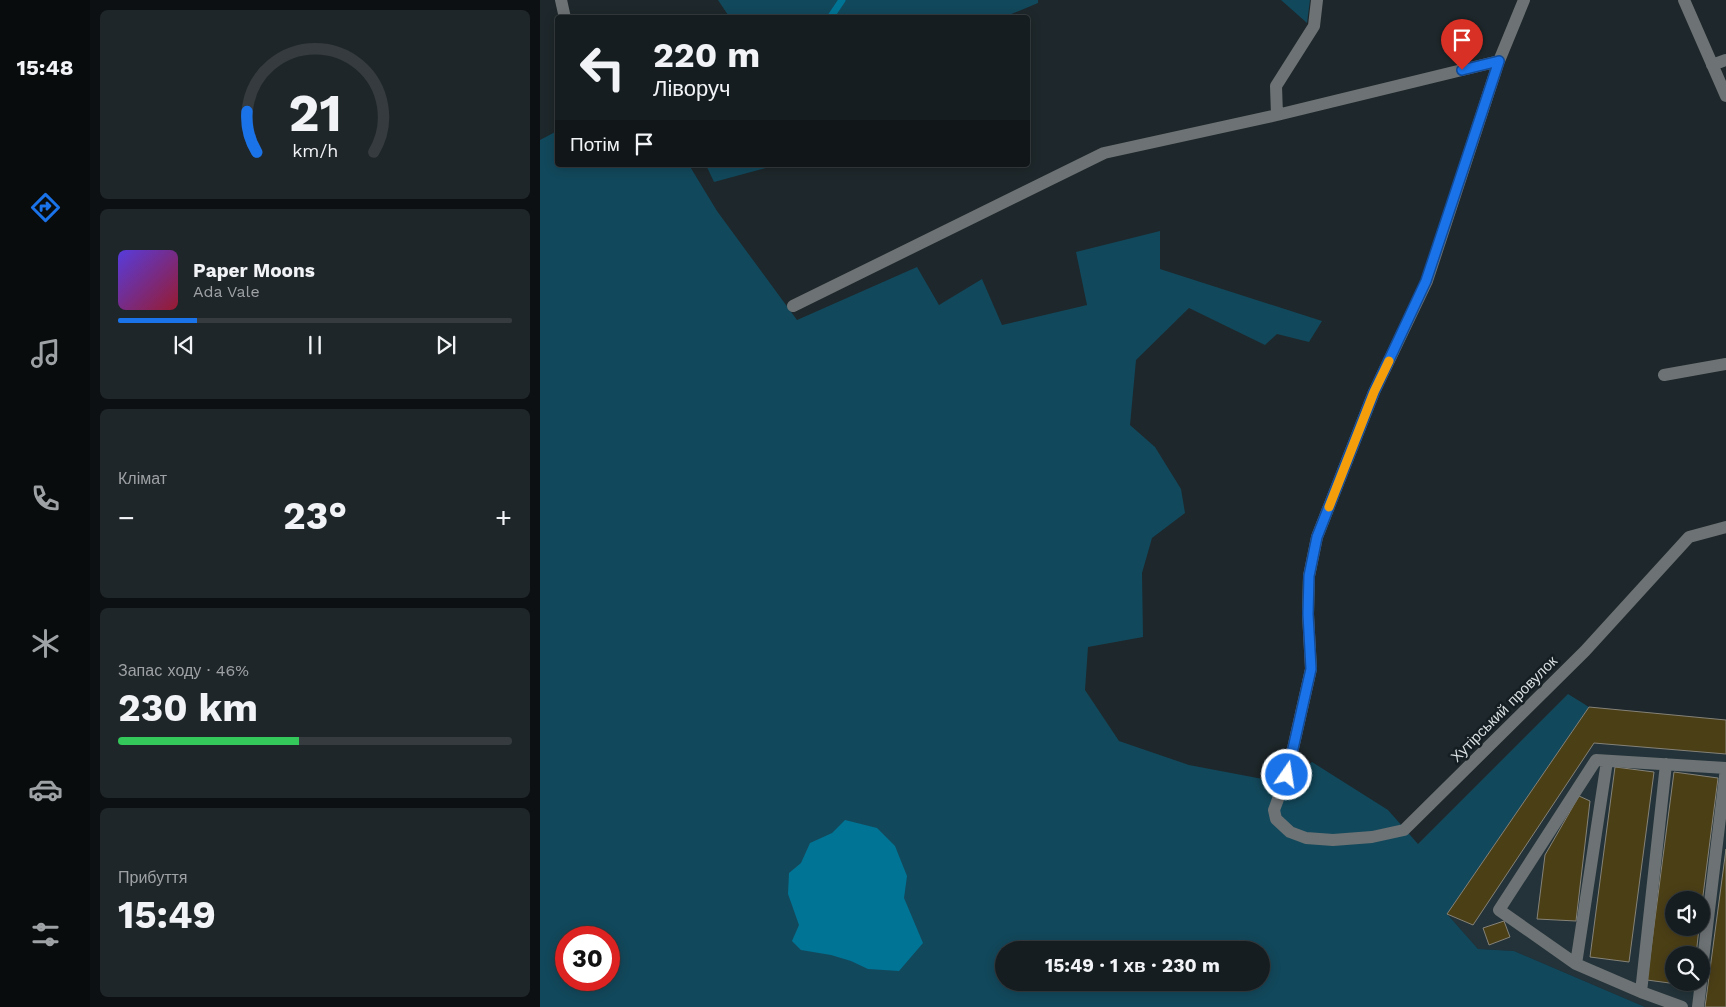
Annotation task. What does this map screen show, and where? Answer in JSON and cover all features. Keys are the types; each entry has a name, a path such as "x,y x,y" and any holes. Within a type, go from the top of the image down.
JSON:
{"street":[{"path":"561,0 564,15"},
{"path":"1277,115 1276,86 1314,26 1317,0"},
{"path":"793,306 1104,153 1277,115 1499,61 1524,0"},
{"path":"1684,0 1726,96"},
{"path":"1712,64 1726,60"},
{"name":"Хутірський провулок","path":"1499,61 1426,281 1374,392 1317,537 1309,576 1308,614 1311,669 1287,775 1274,810 1276,819 1290,832 1306,838 1333,840 1372,837 1404,830 1585,651 1689,537 1726,527"},
{"path":"1664,375 1726,364"},
{"path":"1682,1007 1641,992 1576,964 1499,910 1596,760 1726,768 1705,946"},
{"path":"1576,964 1608,761"},
{"path":"1641,992 1666,764"},
{"path":"1698,1007 1700,991"}],"shaded area":[{"path":"718,0 1038,0 1038,3 1009,15 728,15"},
{"path":"1281,0 1310,0 1307,23"},
{"path":"555,132 555,167 690,167 717,211 797,320 917,267 939,305 982,279 1002,325 1087,305 1076,252 1160,231 1160,269 1322,321 1309,342 1277,334 1265,345 1189,308 1136,360 1130,425 1155,447 1181,489 1185,513 1152,538 1142,573 1143,637 1088,647 1085,690 1119,741 1189,765 1284,783 1312,762 1388,810 1418,844 1568,694 1589,707 1447,914 1478,949 1514,951 1645,1007 540,1007 540,140"},
{"path":"707,167 770,167 714,182"},
{"path":"1589,707 1726,720 1726,1007 1645,1007 1514,951 1478,949 1447,914"},
{"path":"845,820 877,828 895,846 907,876 904,898 923,943 899,971 868,969 831,955 801,950 792,941 799,925 788,894 789,873 801,863 810,843 832,833"}],"building":[{"path":"1589,707 1726,720 1726,754 1594,743 1473,925 1447,914"},
{"path":"1615,767 1654,772 1629,962 1590,957"},
{"path":"1674,772 1718,778 1704,891 1665,891 1665,936 1698,936 1697,946 1665,946 1665,982 1647,980"},
{"path":"1579,796 1590,801 1576,921 1537,919 1545,855"},
{"path":"1726,849 1726,1007 1705,1007 1707,991 1710,991 1710,969"},
{"path":"1504,921 1510,937 1489,945 1483,928"}],"waterway":[{"path":"832,15 842,0"}],"slow traffic":[{"path":"1329,507 1374,392 1389,361"}],"route":[{"path":"1287,775 1311,669 1308,614 1309,576 1317,537 1374,392 1426,281 1499,61 1462,70"}]}
